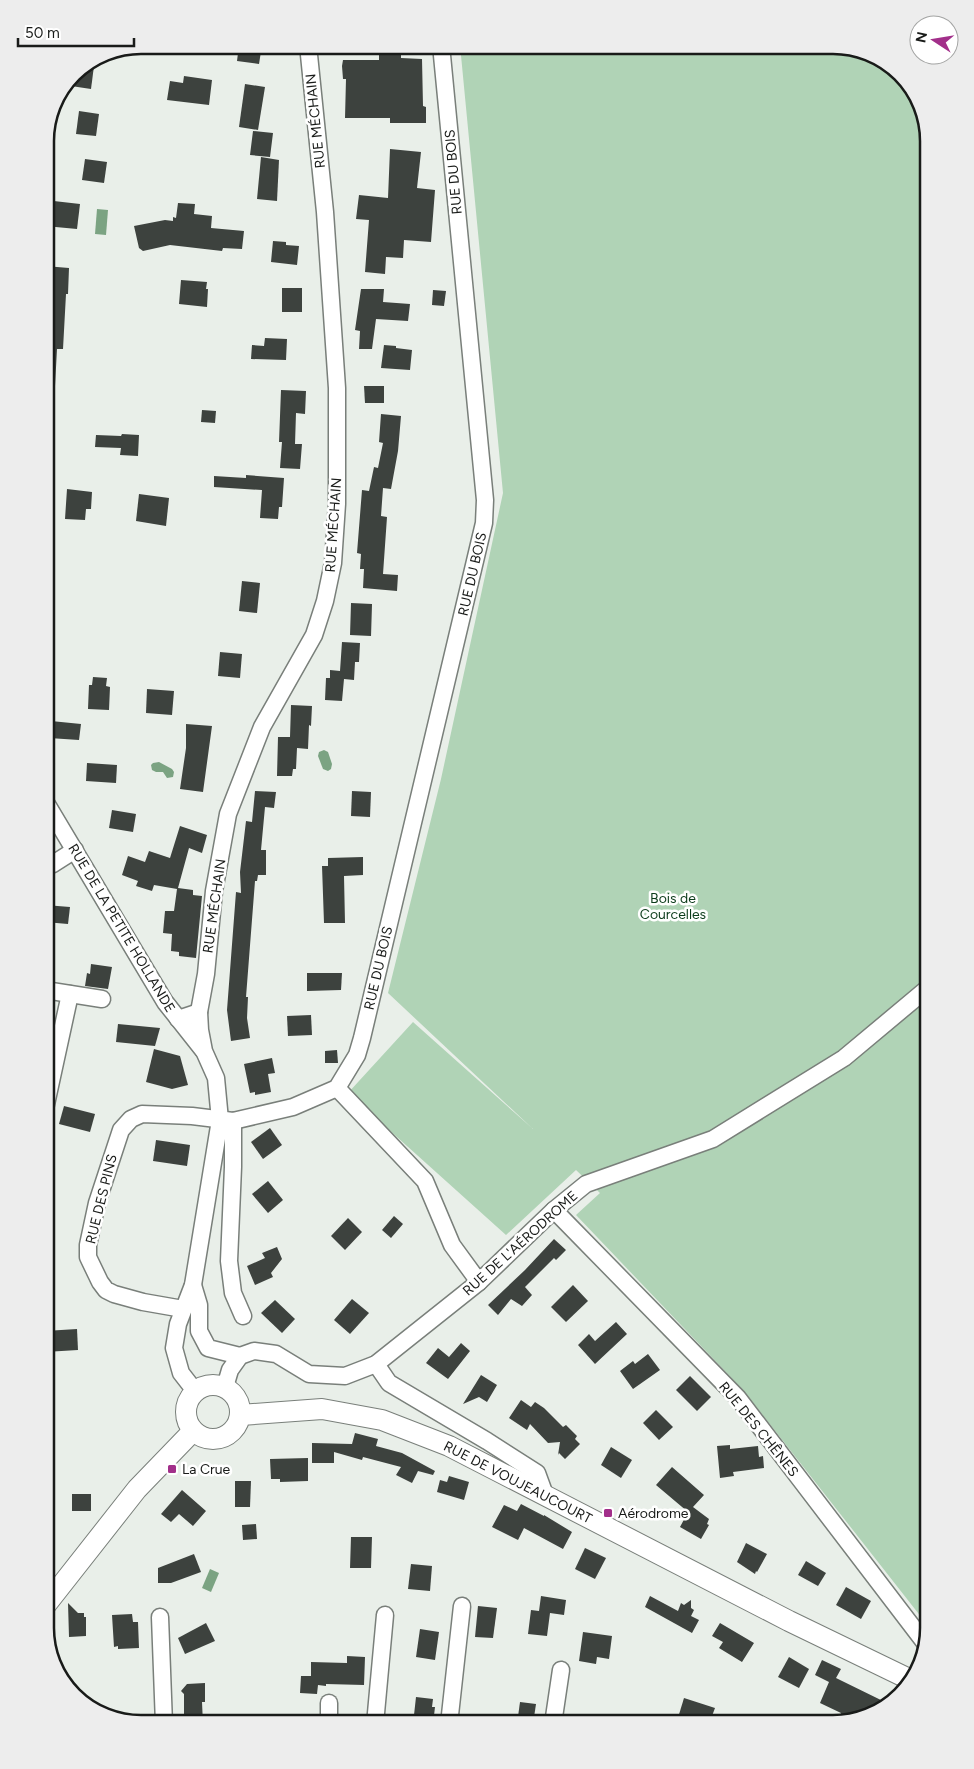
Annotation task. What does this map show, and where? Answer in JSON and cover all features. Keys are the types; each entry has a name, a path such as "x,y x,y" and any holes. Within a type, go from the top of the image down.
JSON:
{"main road":[{"path":"215,1384 225,1387 238,1398 241,1414 235,1429 223,1438 207,1439 193,1431 187,1418 187,1404 195,1391 204,1386 215,1384"},
{"name":"RUE DE VOUJEAUCOURT","path":"241,1414 322,1409 382,1420 449,1446 789,1621 905,1678"},
{"path":"54,1595 137,1489 193,1431"}],"street":[{"name":"RUE MÉCHAIN","path":"204,1051 199,1012 206,974 214,891 228,814 262,727 314,634 325,601 333,562 337,504 337,388 324,212 309,54"},
{"name":"RUE DU BOIS","path":"338,1088 357,1055 362,1038 484,523 484,490 442,54"},
{"name":"RUE DE LA PETITE HOLLANDE","path":"54,816 165,1002 204,1051"},
{"path":"54,863 75,850"},
{"path":"54,991 102,999"},
{"path":"54,1068 70,994"},
{"name":"RUE DE L'AÉRODROME","path":"240,1356 254,1351 276,1354 309,1374 345,1376 376,1364 479,1282 554,1210 586,1184 713,1139 844,1058 920,995"},
{"path":"178,1019 199,1012"},
{"path":"204,1051 216,1078 226,1120 233,1167 229,1261 232,1293 242,1316"},
{"path":"226,1120 293,1107 338,1088 425,1181 452,1245 479,1282"},
{"name":"RUE DES PINS","path":"183,1310 124,1297 106,1290 94,1273 88,1258 88,1244 97,1203 116,1142 121,1130 131,1119 142,1114 156,1114 226,1120"},
{"path":"195,1391 181,1373 174,1348 178,1324 193,1285 226,1120"},
{"name":"RUE DES CHÊNES","path":"554,1210 738,1398 920,1636"},
{"path":"193,1285 199,1306 199,1331 208,1348 240,1356 230,1370 225,1387"},
{"path":"376,1364 389,1383 537,1473 545,1495"},
{"path":"450,1715 462,1606"},
{"path":"376,1715 385,1615"},
{"path":"160,1617 164,1715"},
{"path":"554,1715 561,1670"},
{"path":"329,1703 329,1715"}],"green space":[{"name":"Bois de Courcelles","path":"461,54 839,54 861,58 882,68 891,75 906,92 914,107 919,123 920,140 920,1616 743,1390 576,1215 600,1193 576,1170 506,1235 348,1093 413,1022 533,1129 388,993 441,779 503,493"}],"shaded area":[{"path":"97,209 108,210 106,235 95,234"},
{"path":"324,750 328,752 332,764 331,769 328,771 323,769 318,756 319,752"},
{"path":"159,762 172,769 174,772 173,777 167,778 163,772 152,770 151,765"},
{"path":"210,1569 219,1573 211,1592 202,1588"}],"building":[{"path":"238,54 261,54 259,64 237,61"},
{"path":"379,54 401,54 401,58 422,59 423,106 426,107 426,123 390,123 390,118 345,118 346,79 343,79 343,60 379,60"},
{"path":"94,67 91,89 73,86 83,75"},
{"path":"184,76 212,80 209,105 167,100 170,81 183,83"},
{"path":"245,84 265,87 258,130 239,127"},
{"path":"79,111 99,114 96,136 76,134"},
{"path":"253,131 273,133 270,157 250,155"},
{"path":"390,149 421,152 417,188 435,190 431,242 404,240 403,258 386,257 385,274 365,272 369,220 356,219 359,195 388,198"},
{"path":"261,157 279,160 277,201 257,199"},
{"path":"85,159 107,162 104,183 82,180"},
{"path":"54,201 80,204 77,229 54,227"},
{"path":"178,203 195,204 194,214 212,216 211,228 244,231 242,249 223,248 222,251 170,245 143,251 139,248 134,226 165,220 173,221 173,217 176,218"},
{"path":"273,241 299,246 297,265 271,262"},
{"path":"54,267 69,268 63,349 57,349 55,386"},
{"path":"181,280 207,282 207,307 179,304"},
{"path":"282,288 302,288 302,312 282,312"},
{"path":"361,289 384,289 383,302 410,304 408,321 376,319 372,349 359,349 360,331 355,330"},
{"path":"433,290 446,291 444,306 432,305"},
{"path":"265,338 287,339 286,360 251,359 252,345 264,346"},
{"path":"384,345 412,350 410,370 381,368"},
{"path":"364,386 384,386 384,403 365,403"},
{"path":"281,390 306,391 305,414 296,413 295,444 302,444 300,469 280,468 282,442 279,442"},
{"path":"202,410 216,411 215,423 201,422"},
{"path":"381,414 401,416 398,451 391,489 383,488 381,516 387,517 383,574 398,575 397,591 363,588 364,569 360,569 361,554 357,553 362,490 369,491 374,467 378,468 383,443 379,442"},
{"path":"122,434 139,435 138,456 120,455 121,448 95,447 96,435 121,436"},
{"path":"246,475 284,478 282,507 279,507 278,519 260,518 262,490 214,487 214,476 246,478"},
{"path":"67,489 92,492 91,509 86,509 85,520 65,519"},
{"path":"139,494 169,498 166,526 136,521"},
{"path":"242,581 260,583 257,613 239,611"},
{"path":"351,603 372,604 371,636 350,635"},
{"path":"342,642 360,643 359,662 355,662 354,680 344,679 342,701 325,700 326,678 330,678 330,670 340,671"},
{"path":"220,652 242,654 240,678 218,676"},
{"path":"93,677 107,678 106,686 110,687 109,710 88,709 89,685 92,685"},
{"path":"147,689 174,691 172,715 146,713"},
{"path":"291,705 312,706 308,749 297,748 296,769 293,769 292,776 277,776 278,737 290,737"},
{"path":"54,721 81,724 79,740 54,738"},
{"path":"186,724 212,726 203,792 180,789 186,748"},
{"path":"87,763 117,765 116,783 86,781"},
{"path":"255,791 276,792 274,808 265,807 261,850 266,850 266,875 258,875 257,881 255,881 246,997 248,997 247,1018 250,1038 231,1041 227,1010 236,892 241,893 240,872 246,821 252,822"},
{"path":"352,791 371,792 370,817 351,816"},
{"path":"112,810 136,814 133,832 109,828"},
{"path":"180,826 207,835 202,853 189,848 178,888 193,890 193,895 202,896 196,958 179,956 179,952 171,951 172,934 163,933 165,911 174,911 177,889 154,885 152,891 136,886 138,881 122,875 128,856 145,862 149,851 170,858"},
{"path":"363,857 363,875 344,876 345,923 324,923 322,866 328,866 328,858"},
{"path":"54,906 70,907 68,924 54,923"},
{"path":"91,964 112,967 108,989 85,986 87,973 90,974"},
{"path":"307,973 342,973 341,990 307,991"},
{"path":"311,1015 312,1035 288,1036 287,1016"},
{"path":"118,1024 160,1028 155,1046 116,1042"},
{"path":"154,1049 180,1056 188,1085 172,1089 146,1082"},
{"path":"337,1050 338,1063 325,1063 325,1051"},
{"path":"272,1058 275,1073 268,1074 271,1092 255,1095 255,1092 250,1093 244,1064"},
{"path":"64,1106 95,1114 90,1132 59,1124"},
{"path":"270,1128 282,1145 263,1159 251,1142"},
{"path":"156,1140 190,1145 187,1166 153,1161"},
{"path":"268,1181 283,1200 268,1213 252,1194"},
{"path":"394,1216 403,1224 391,1238 382,1230"},
{"path":"348,1218 362,1232 345,1250 331,1236"},
{"path":"554,1239 566,1250 556,1260 554,1258 525,1287 532,1295 522,1306 511,1299 498,1315 488,1305"},
{"path":"277,1247 282,1259 271,1273 273,1277 255,1285 247,1266 265,1258 262,1253"},
{"path":"573,1285 588,1301 566,1322 551,1307"},
{"path":"352,1299 369,1313 350,1334 334,1320"},
{"path":"275,1300 295,1319 282,1333 261,1313"},
{"path":"616,1322 627,1334 595,1364 578,1345 589,1334 595,1341"},
{"path":"77,1329 78,1350 54,1351 54,1330"},
{"path":"461,1343 470,1351 448,1379 426,1363 438,1348 449,1357"},
{"path":"648,1354 660,1370 633,1389 620,1371 633,1361 635,1364"},
{"path":"481,1375 497,1385 487,1402 479,1397 463,1404"},
{"path":"690,1376 711,1397 697,1411 676,1390"},
{"path":"521,1400 531,1407 535,1402 544,1408 563,1427 566,1425 577,1436 575,1439 580,1444 565,1459 559,1453 558,1455 560,1442 548,1443 530,1424 527,1430 509,1418"},
{"path":"656,1410 673,1427 659,1440 643,1423"},
{"path":"355,1433 378,1439 376,1446 402,1453 435,1471 433,1475 418,1471 412,1483 396,1475 401,1467 363,1457 362,1460 334,1452 334,1463 312,1463 312,1443 352,1444"},
{"path":"730,1445 730,1449 758,1446 759,1457 763,1456 764,1468 733,1472 734,1476 720,1478 717,1446"},
{"path":"611,1447 632,1460 621,1478 601,1465"},
{"path":"308,1458 308,1481 280,1482 280,1479 271,1479 270,1459"},
{"path":"672,1467 704,1495 693,1507 709,1519 707,1524 709,1525 701,1539 680,1527 688,1512 656,1485"},
{"path":"449,1476 469,1482 464,1500 437,1492 440,1480 447,1482"},
{"path":"235,1481 251,1481 250,1507 235,1507"},
{"path":"182,1490 206,1511 193,1526 179,1514 171,1522 161,1514"},
{"path":"72,1494 91,1494 91,1511 72,1511"},
{"path":"521,1504 572,1532 563,1549 524,1528 518,1540 492,1527 504,1505 517,1511"},
{"path":"256,1524 257,1539 243,1540 242,1525"},
{"path":"351,1537 372,1537 371,1568 350,1568"},
{"path":"746,1543 767,1554 755,1574 737,1562"},
{"path":"585,1548 606,1558 595,1579 575,1569"},
{"path":"194,1554 201,1572 171,1583 158,1583 158,1568"},
{"path":"806,1561 826,1573 818,1586 798,1575"},
{"path":"411,1564 432,1566 430,1591 408,1589"},
{"path":"846,1587 871,1601 861,1619 836,1605"},
{"path":"541,1596 566,1600 564,1615 550,1613 547,1636 528,1634 531,1610 539,1611"},
{"path":"650,1596 678,1611 681,1603 684,1605 691,1600 691,1608 694,1610 691,1616 699,1620 692,1633 645,1607"},
{"path":"68,1603 78,1613 84,1613 84,1617 86,1617 86,1636 69,1637"},
{"path":"478,1606 497,1608 493,1638 475,1637"},
{"path":"132,1614 133,1622 138,1622 139,1648 118,1649 118,1646 114,1647 112,1615"},
{"path":"206,1623 215,1641 185,1654 178,1638"},
{"path":"720,1623 754,1643 742,1662 719,1648 723,1642 712,1636"},
{"path":"420,1629 439,1632 435,1660 416,1657"},
{"path":"583,1632 612,1636 609,1659 597,1657 596,1664 579,1661"},
{"path":"347,1656 365,1657 364,1685 318,1685 317,1694 300,1693 301,1676 311,1676 311,1662 347,1663"},
{"path":"789,1657 809,1669 799,1688 778,1677"},
{"path":"822,1660 841,1669 836,1678 882,1701 867,1709 851,1714 840,1715 841,1713 820,1703 829,1682 815,1675"},
{"path":"205,1683 205,1702 202,1702 203,1715 184,1715 184,1694 181,1691 187,1684"},
{"path":"416,1697 433,1699 432,1707 435,1707 434,1715 414,1715"},
{"path":"684,1698 715,1708 712,1715 679,1715"},
{"path":"520,1702 536,1704 534,1715 518,1715"}],"place":[{"name":"La Crue","path":"172,1469"},
{"name":"Aérodrome","path":"608,1513"}]}
